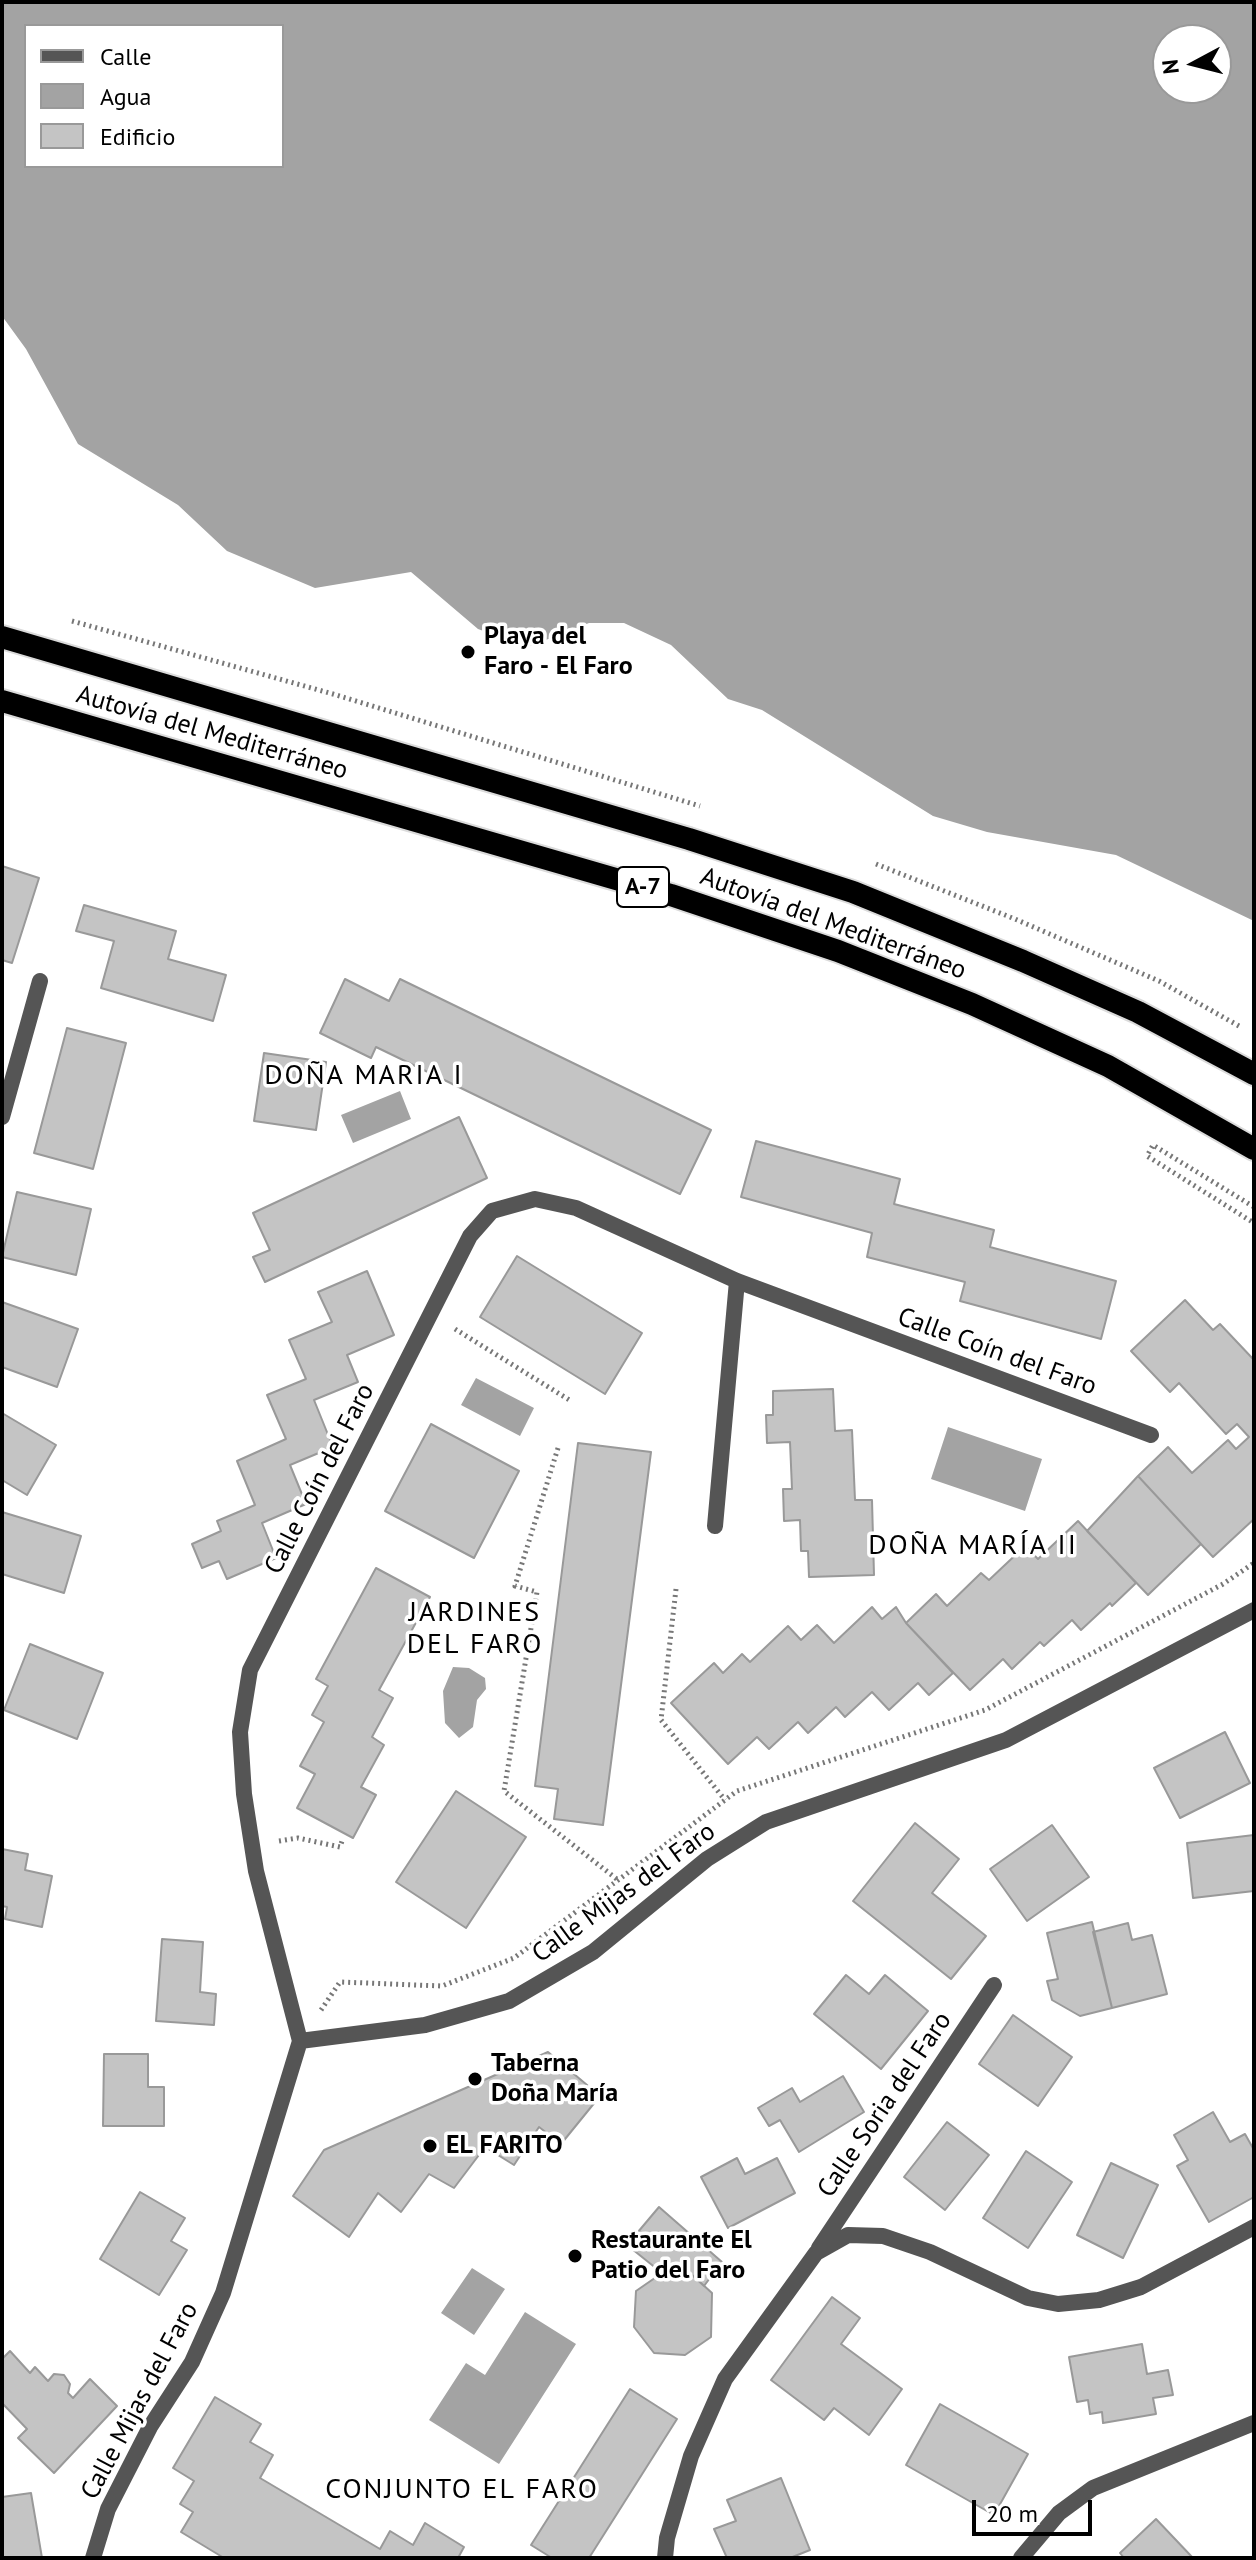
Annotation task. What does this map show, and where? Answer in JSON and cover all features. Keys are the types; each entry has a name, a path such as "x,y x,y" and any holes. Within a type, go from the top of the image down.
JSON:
{"highway":[{"name":"Autovía del Mediterráneo","path":"2,637 658,830 853,892 1138,1012 1254,1074"},
{"name":"Autovía del Mediterráneo","path":"2,701 671,895 838,951 972,1004 1108,1066 1254,1149"}],"street":[{"path":"2,1117 40,981"},
{"name":"Calle Coín del Faro","path":"300,2041 256,1871 244,1794 240,1732 250,1670 470,1236 492,1211 535,1199 576,1208 737,1281 1151,1435"},
{"path":"715,1526 737,1281"},
{"name":"Calle Mijas del Faro","path":"93,2558 108,2509 150,2427 192,2362 223,2293 300,2041 425,2025 509,2001 593,1952 707,1859 766,1822 1006,1740 1254,1610"},
{"name":"Calle Soria del Faro","path":"665,2558 667,2538 691,2456 725,2379 816,2253 994,1985"},
{"path":"816,2253 848,2235 883,2236 930,2252 1028,2298 1058,2304 1099,2300 1141,2287 1254,2227"},
{"path":"1021,2558 1059,2513 1093,2488 1254,2423"}],"path":[{"path":"1254,1207 1153,1145 1147,1156 1254,1223"},
{"path":"430,1313 571,1401"},
{"path":"558,1448 515,1586 537,1592 504,1791 618,1880"},
{"path":"676,1589 661,1720 725,1800"},
{"path":"252,1846 298,1838 340,1847 343,1838"}],"water":[{"path":"2,2 1254,2 1254,921 1116,855 987,832 933,816 762,710 728,699 671,645 624,623 589,623 528,647 478,629 411,572 315,588 227,551 178,505 78,444 26,349 2,316"},
{"path":"400,1091 411,1119 353,1143 341,1115"},
{"path":"476,1378 534,1408 520,1436 461,1405"},
{"path":"948,1427 1042,1459 1025,1511 931,1479"},
{"path":"453,1667 469,1668 485,1678 486,1689 477,1700 473,1727 459,1738 445,1723 443,1691"},
{"path":"472,2268 505,2289 474,2335 441,2313"},
{"path":"525,2312 576,2344 499,2464 429,2420 466,2363 485,2375"}],"building":[{"path":"2,866 39,878 12,963 2,960"},
{"path":"84,905 176,931 168,959 226,975 213,1021 101,988 114,941 76,931"},
{"path":"345,979 389,1001 400,979 711,1130 680,1194 376,1047 371,1058 320,1033"},
{"path":"67,1028 126,1043 93,1169 34,1153"},
{"path":"264,1053 326,1062 316,1130 254,1121"},
{"path":"459,1117 487,1178 265,1282 253,1257 270,1250 253,1213"},
{"path":"756,1141 900,1179 894,1204 994,1230 990,1247 1116,1281 1101,1339 960,1301 965,1282 867,1257 872,1233 741,1197"},
{"path":"17,1192 91,1209 76,1275 2,1257"},
{"path":"517,1256 642,1333 605,1394 480,1317"},
{"path":"367,1271 394,1335 347,1355 358,1382 314,1400 333,1447 290,1465 306,1504 262,1523 276,1558 227,1579 219,1561 202,1568 192,1544 221,1531 217,1521 255,1505 237,1461 286,1439 267,1395 306,1379 289,1340 332,1322 318,1292"},
{"path":"1185,1300 1213,1330 1220,1324 1254,1360 1254,1519 1213,1557 1138,1476 1168,1447 1192,1473 1228,1440 1236,1449 1249,1437 1237,1424 1226,1434 1179,1383 1170,1392 1131,1351"},
{"path":"2,1302 78,1329 57,1387 2,1367"},
{"path":"833,1389 835,1431 852,1430 855,1500 872,1500 874,1575 809,1577 808,1551 801,1551 800,1520 784,1521 783,1489 792,1489 790,1442 767,1443 766,1415 773,1415 773,1391"},
{"path":"2,1413 56,1445 27,1495 2,1480"},
{"path":"431,1424 519,1471 474,1558 385,1511"},
{"path":"578,1443 651,1452 603,1825 554,1819 558,1789 535,1786"},
{"path":"1138,1476 1201,1544 1148,1595 1087,1531"},
{"path":"2,1512 81,1536 64,1593 2,1574"},
{"path":"1078,1521 1136,1583 1081,1630 1072,1620 1044,1646 1040,1642 1012,1669 1003,1659 970,1690 906,1623 936,1594 947,1606 981,1573 989,1580 1025,1546 1038,1559"},
{"path":"376,1568 430,1597 379,1690 393,1698 372,1737 384,1745 361,1787 376,1795 353,1838 297,1808 315,1774 300,1766 324,1722 312,1715 328,1686 316,1679"},
{"path":"872,1607 882,1619 896,1607 906,1623 953,1673 929,1695 918,1683 889,1710 872,1692 845,1717 836,1707 808,1733 798,1722 769,1749 757,1737 728,1764 671,1703 714,1663 723,1673 742,1654 750,1662 788,1626 801,1640 817,1625 834,1643"},
{"path":"30,1644 103,1673 77,1739 4,1710"},
{"path":"1225,1732 1250,1783 1180,1818 1154,1768"},
{"path":"456,1791 526,1837 466,1928 396,1882"},
{"path":"915,1823 959,1859 932,1893 986,1936 951,1979 853,1901"},
{"path":"1052,1825 1089,1877 1027,1921 990,1869"},
{"path":"1254,1835 1254,1891 1193,1898 1187,1843"},
{"path":"2,1849 28,1854 25,1870 52,1876 42,1927 5,1919 7,1907 2,1906"},
{"path":"1092,1922 1112,2008 1080,2016 1052,2000 1047,1981 1058,1979 1047,1933"},
{"path":"1128,1923 1132,1940 1152,1935 1167,1994 1112,2008 1093,1932"},
{"path":"162,1939 203,1942 200,1992 216,1994 214,2025 156,2021"},
{"path":"846,1975 869,1994 885,1975 928,2011 881,2069 814,2014"},
{"path":"1013,2015 1072,2057 1038,2106 979,2064"},
{"name":"EL FARITO","path":"548,2052 600,2096 561,2144 539,2127 514,2165 485,2147 454,2188 429,2174 401,2212 378,2193 349,2237 293,2196 324,2150"},
{"path":"104,2054 148,2054 148,2087 164,2087 164,2126 103,2126"},
{"path":"843,2076 864,2112 799,2152 780,2120 769,2126 758,2108 792,2088 800,2102"},
{"path":"1213,2112 1230,2142 1245,2134 1254,2150 1254,2197 1209,2222 1177,2166 1188,2160 1174,2135"},
{"path":"947,2122 989,2155 945,2210 904,2177"},
{"path":"1026,2151 1072,2182 1028,2248 983,2218"},
{"path":"737,2158 745,2174 777,2158 795,2193 728,2228 701,2177"},
{"path":"1111,2163 1158,2185 1123,2258 1077,2235"},
{"path":"140,2192 185,2218 171,2241 187,2250 159,2295 100,2259"},
{"path":"659,2207 722,2262 704,2286 690,2273 662,2273 627,2245"},
{"path":"662,2273 690,2273 712,2293 711,2337 685,2355 654,2353 634,2327 636,2291"},
{"path":"832,2297 860,2318 841,2344 902,2389 869,2435 834,2408 824,2420 771,2380"},
{"path":"1142,2344 1147,2374 1168,2370 1173,2395 1153,2398 1156,2414 1103,2423 1102,2412 1090,2414 1088,2400 1077,2402 1069,2357"},
{"path":"10,2351 30,2373 35,2367 48,2381 54,2374 64,2375 70,2384 68,2393 73,2398 90,2379 117,2406 54,2473 18,2438 27,2429 2,2403 2,2359"},
{"path":"630,2389 677,2419 589,2558 552,2558 531,2545"},
{"path":"215,2397 261,2424 250,2442 273,2455 260,2478 380,2549 390,2531 413,2545 425,2523 464,2547 458,2558 224,2558 181,2532 193,2512 180,2504 194,2481 173,2468"},
{"path":"940,2404 1028,2454 994,2515 906,2465"},
{"path":"781,2478 810,2550 790,2558 727,2558 714,2529 736,2521 727,2500"},
{"path":"31,2493 42,2558 2,2558 2,2497"},
{"path":"1156,2519 1193,2558 1124,2558 1120,2553"}],"place":[{"name":"Playa del Faro - El Faro","path":"468,652"},
{"name":"Taberna Doña María","path":"475,2079"},
{"name":"EL FARITO","path":"430,2146"},
{"name":"Restaurante El Patio del Faro","path":"575,2256"}],"district":[{"name":"DOÑA MARIA I","path":"364,1076"},
{"name":"DOÑA MARÍA II","path":"973,1546"},
{"name":"JARDINES DEL FARO","path":"475,1629"},
{"name":"CONJUNTO EL FARO","path":"462,2490"}]}
